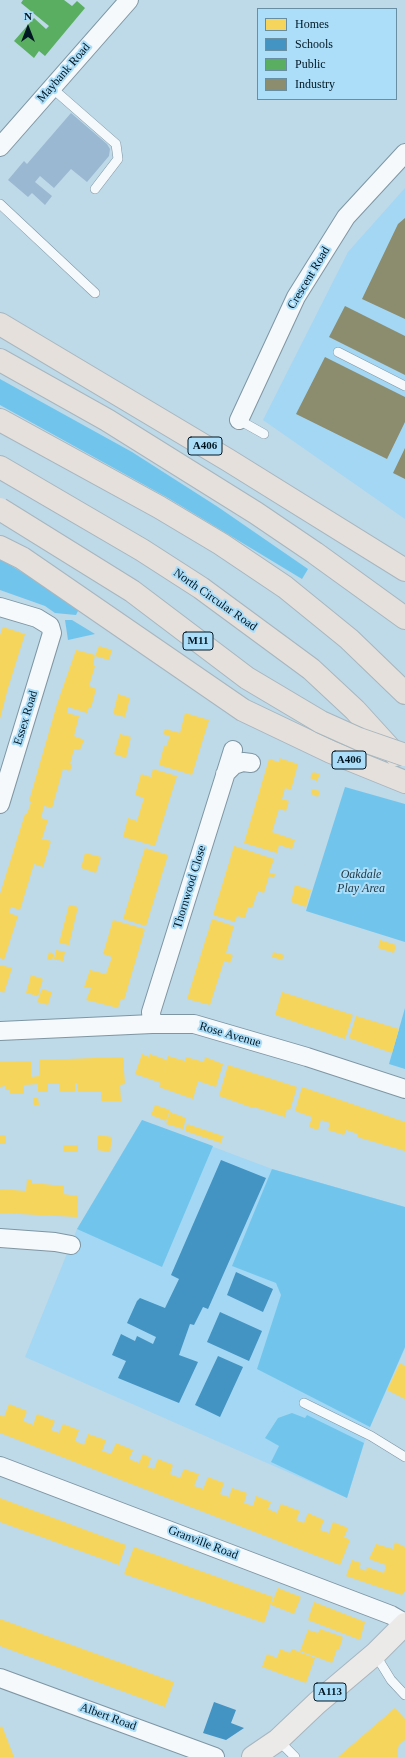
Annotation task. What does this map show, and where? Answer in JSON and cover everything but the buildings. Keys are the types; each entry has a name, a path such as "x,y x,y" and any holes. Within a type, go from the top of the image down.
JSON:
{"highway":[{"name":"A406","path":"0,324 228,460 405,570"},
{"path":"0,360 107,420 256,513 315,553 405,618"},
{"path":"0,420 221,544 285,588 350,639 405,693"},
{"name":"North Circular Road","path":"0,467 142,550 201,588 311,669 355,710 405,765"},
{"name":"M11","path":"0,509 132,591 247,678 320,722 359,739 405,755"},
{"name":"A406","path":"0,547 22,558 243,710 331,752 405,782"}],"main road":[{"name":"A113","path":"253,1757 278,1740 317,1703 375,1654 405,1623"}],"street":[{"name":"Maybank Road","path":"0,147 129,0"},
{"name":"Crescent Road","path":"239,420 296,297 346,217 405,153"},
{"name":"Essex Road","path":"0,607 37,618 50,626 52,633 0,804"},
{"name":"Thornwood Close","path":"152,1024 151,1012 233,750"},
{"path":"225,774 234,765 243,762 252,763"},
{"name":"Rose Avenue","path":"0,1031 152,1024 194,1024 307,1057 405,1089"},
{"path":"0,1238 55,1242 71,1245"},
{"name":"Granville Road","path":"0,1466 391,1615 405,1623"},
{"name":"Albert Road","path":"0,1678 215,1757"}],"lane":[{"path":"52,88 116,144 118,159 95,189"},
{"path":"0,204 96,293"},
{"path":"338,352 405,386"},
{"path":"239,420 264,434"},
{"path":"304,1403 371,1436 405,1457"},
{"path":"375,1654 391,1680 405,1695"},
{"path":"278,1740 295,1757"}],"shaded area":[{"path":"405,188 405,519 263,420 348,252"},
{"path":"142,1120 272,1169 405,1207 405,1348 367,1434 347,1498 25,1357 77,1229"}],"green space":[{"path":"0,379 132,452 218,507 308,569 302,579 168,498 0,405"},
{"path":"0,559 80,607 76,615 55,613 45,606 0,590"},
{"path":"65,620 72,620 95,634 68,640"},
{"name":"Oakdale Play Area","path":"345,787 405,804 405,942 306,911"},
{"path":"405,1008 405,1069 389,1064"},
{"path":"142,1120 213,1146 162,1267 77,1229"},
{"path":"272,1169 405,1207 405,1347 370,1427 257,1369 281,1295 276,1283 232,1266"},
{"path":"292,1413 305,1418 307,1415 364,1443 347,1498 271,1462 279,1446 265,1438 278,1418"}]}
